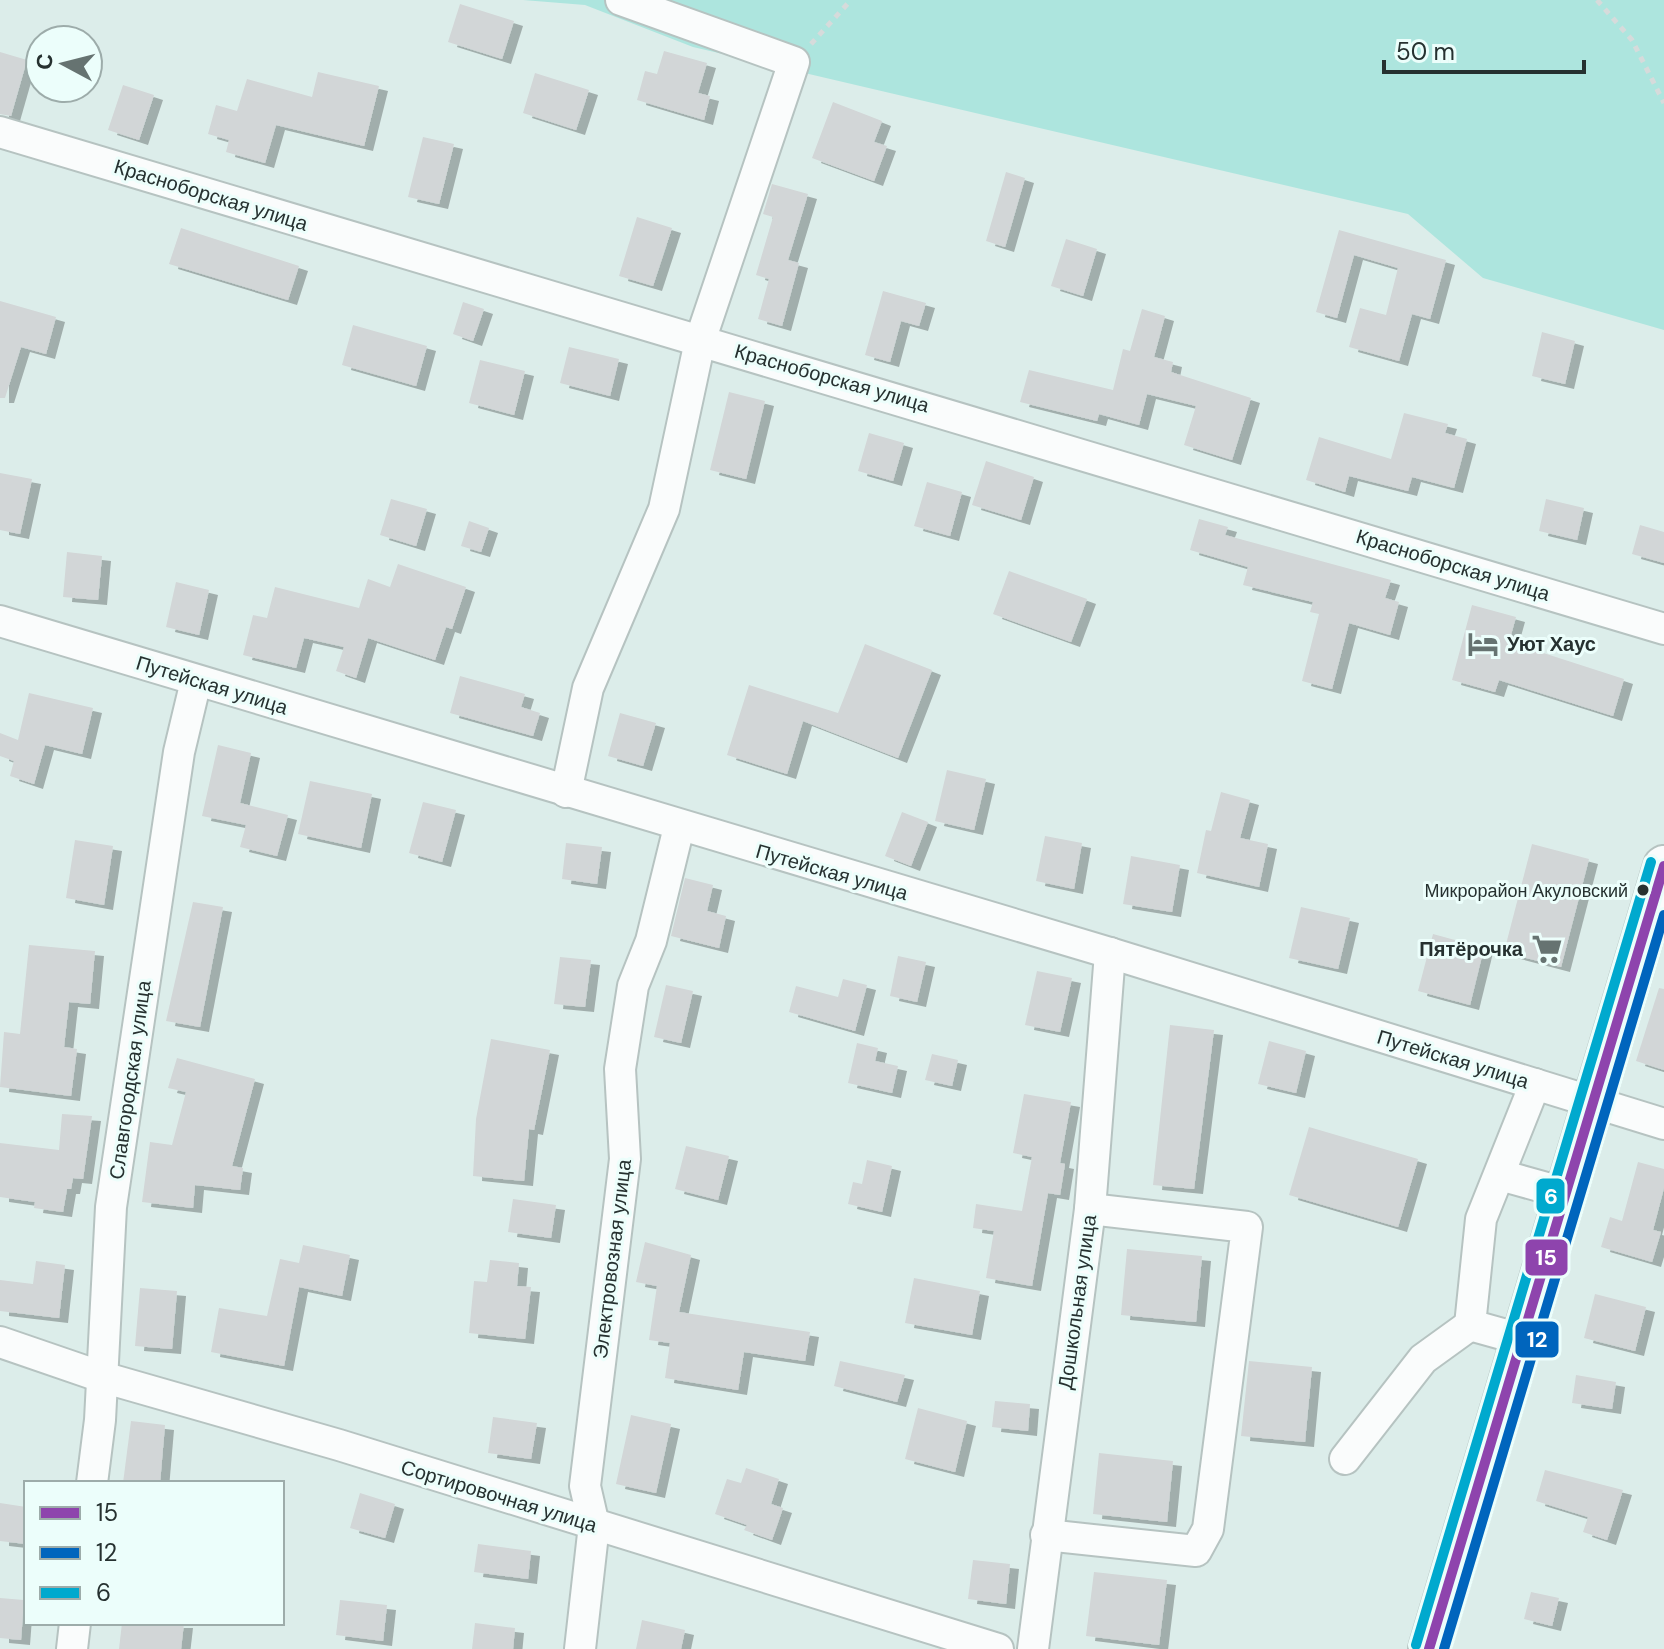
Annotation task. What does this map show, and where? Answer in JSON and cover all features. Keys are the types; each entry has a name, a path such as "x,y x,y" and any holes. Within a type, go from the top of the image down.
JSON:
{"main road":[{"path":"1429,1649 1664,866"}],"street":[{"path":"566,792 588,688 664,509 700,341 794,62 621,0"},
{"name":"Красноборская улица","path":"0,132 1664,629"},
{"name":"Путейская улица","path":"0,621 679,827 1110,953 1664,1124"},
{"name":"Славгородская улица","path":"92,1481 102,1377 111,1207 179,752 196,681"},
{"name":"Электровозная улица","path":"580,1649 594,1525 585,1486 625,1159 620,1069 633,986 651,941 679,827"},
{"name":"Дошкольная улица","path":"1033,1649 1090,1209 1110,953"},
{"path":"1345,1459 1423,1359 1470,1325 1481,1219 1535,1084"},
{"path":"1500,1175 1568,1194"},
{"path":"1046,1535 1196,1551 1208,1529 1247,1227 1090,1209"},
{"path":"1470,1325 1524,1340"},
{"name":"Сортировочная улица","path":"0,1342 102,1377 339,1445 998,1649"},
{"path":"72,1649 75,1625"}],"path":[{"path":"794,62 851,0"},
{"path":"1597,0 1632,40 1664,103"}],"shaded area":[{"path":"523,0 1664,0 1664,330 1483,278 1408,214 693,47 585,5"}],"building":[{"path":"460,4 514,21 502,59 448,42"},
{"path":"664,51 707,63 698,93 710,96 704,120 637,100 645,71 657,74"},
{"path":"0,52 24,59 24,70 11,116 0,114"},
{"path":"318,72 379,86 364,146 276,125 265,163 226,152 229,140 208,134 216,105 237,111 247,79 312,97"},
{"path":"535,73 589,90 576,130 523,113"},
{"path":"123,85 154,95 139,140 108,130"},
{"path":"833,102 882,121 874,142 887,146 874,181 812,158"},
{"path":"423,137 454,144 439,204 408,197"},
{"path":"1006,172 1025,178 1005,247 986,241"},
{"path":"772,184 808,194 788,260 799,263 782,326 758,319 769,279 756,275 773,217 763,214"},
{"path":"637,217 672,228 653,286 619,276"},
{"path":"181,228 299,266 288,300 169,264"},
{"path":"1339,230 1446,260 1430,319 1412,314 1399,361 1349,347 1360,308 1386,315 1398,268 1354,255 1337,318 1316,312"},
{"path":"1066,239 1097,249 1083,296 1051,286"},
{"path":"883,291 926,303 919,326 901,321 890,362 865,355"},
{"path":"0,301 56,317 46,354 21,347 5,398 0,398"},
{"path":"463,302 484,309 473,341 453,334"},
{"path":"1142,309 1165,316 1154,357 1173,362 1171,372 1251,398 1232,460 1184,445 1196,406 1147,394 1139,425 1099,414 1097,421 1020,402 1029,370 1113,390 1123,349 1130,351"},
{"path":"353,325 427,346 416,386 342,365"},
{"path":"1542,332 1575,341 1565,384 1532,376"},
{"path":"569,347 619,359 610,396 560,383"},
{"path":"480,360 525,371 514,415 469,403"},
{"path":"729,392 765,401 746,479 710,470"},
{"path":"1404,413 1448,424 1445,433 1467,439 1454,488 1412,477 1408,491 1349,476 1345,492 1306,480 1319,437 1391,459"},
{"path":"869,433 904,443 893,481 858,471"},
{"path":"986,461 1034,477 1021,520 972,505"},
{"path":"0,473 32,479 20,534 0,530"},
{"path":"927,482 962,492 950,536 914,526"},
{"path":"391,499 427,509 416,546 380,535"},
{"path":"1546,499 1584,508 1577,540 1539,531"},
{"path":"1199,519 1228,527 1225,535 1391,580 1385,598 1399,602 1390,635 1349,623 1332,689 1302,681 1319,614 1310,612 1313,602 1243,585 1248,567 1190,550"},
{"path":"469,521 489,528 481,552 461,546"},
{"path":"1640,525 1664,532 1664,563 1632,554"},
{"path":"67,552 102,556 98,600 63,597"},
{"path":"398,564 466,587 452,629 446,627 435,660 368,638 356,678 336,671 344,647 304,638 296,668 243,655 253,615 267,618 275,587 359,608 368,579 390,587"},
{"path":"1009,571 1087,599 1071,642 993,614"},
{"path":"176,582 209,590 199,635 166,627"},
{"path":"1472,605 1516,617 1509,642 1624,679 1613,716 1499,680 1495,692 1452,680"},
{"path":"865,644 932,670 898,758 803,721 787,774 727,755 749,685 838,713"},
{"path":"460,676 525,694 521,707 540,713 533,736 450,713"},
{"path":"29,693 93,708 82,754 45,745 34,784 10,776 14,761 0,756 0,733 18,740"},
{"path":"620,713 656,723 643,766 608,756"},
{"path":"218,745 251,753 240,803 288,815 277,856 240,847 246,825 202,816"},
{"path":"947,770 986,779 974,830 935,821"},
{"path":"310,781 372,794 361,848 298,834"},
{"path":"1221,792 1250,800 1240,838 1268,844 1259,887 1197,873 1206,830 1211,831"},
{"path":"423,802 456,810 442,862 409,853"},
{"path":"902,812 928,822 911,866 885,856"},
{"path":"1045,836 1082,843 1074,889 1036,881"},
{"path":"75,840 113,846 104,905 66,898"},
{"path":"566,843 602,847 597,884 562,879"},
{"path":"1532,844 1589,859 1561,967 1504,952"},
{"path":"1131,856 1180,865 1172,912 1123,904"},
{"path":"685,878 713,885 707,911 726,916 719,948 671,936"},
{"path":"193,902 223,907 200,1027 166,1021"},
{"path":"1301,907 1350,918 1338,969 1289,958"},
{"path":"1433,934 1484,948 1470,1005 1418,991"},
{"path":"29,945 95,951 90,1004 69,1002 64,1047 77,1049 71,1096 0,1087 4,1032 20,1034"},
{"path":"898,956 926,962 917,1002 890,996"},
{"path":"560,957 591,960 585,1007 554,1004"},
{"path":"1037,971 1072,978 1060,1032 1025,1025"},
{"path":"843,979 867,985 855,1031 789,1012 796,986 838,997"},
{"path":"666,985 693,991 681,1043 654,1037"},
{"path":"1659,988 1664,989 1664,1070 1636,1061"},
{"path":"1170,1025 1214,1030 1194,1189 1153,1185"},
{"path":"491,1039 550,1050 534,1130 529,1129 524,1181 473,1176 476,1119"},
{"path":"1269,1041 1306,1051 1296,1093 1258,1084"},
{"path":"857,1043 878,1048 875,1061 898,1066 892,1093 848,1083"},
{"path":"932,1054 958,1060 952,1086 925,1080"},
{"path":"177,1058 255,1079 232,1166 243,1168 240,1190 195,1185 193,1208 142,1202 150,1142 172,1145 186,1092 168,1088"},
{"path":"1024,1094 1071,1102 1060,1163 1065,1164 1060,1195 1048,1193 1032,1286 986,1278 994,1231 973,1228 976,1204 1022,1211 1032,1157 1013,1153"},
{"path":"62,1114 92,1116 83,1179 73,1178 71,1189 67,1189 63,1212 34,1208 35,1202 0,1197 0,1143 59,1150"},
{"path":"1309,1127 1418,1159 1398,1227 1289,1195"},
{"path":"686,1146 729,1156 718,1200 675,1189"},
{"path":"867,1160 892,1166 882,1212 848,1204 853,1182 862,1184"},
{"path":"1638,1162 1664,1169 1664,1188 1653,1230 1661,1232 1652,1262 1601,1247 1610,1217 1622,1221"},
{"path":"513,1199 556,1205 551,1238 508,1232"},
{"path":"645,1242 691,1255 679,1312 810,1332 805,1361 744,1352 738,1390 665,1378 670,1343 649,1340 657,1286 636,1282"},
{"path":"303,1245 350,1255 342,1296 299,1287 284,1366 211,1352 219,1308 267,1316 280,1259 299,1263"},
{"path":"1127,1249 1202,1256 1196,1322 1121,1315"},
{"path":"490,1260 519,1263 517,1286 531,1287 525,1339 469,1333 474,1281 487,1282"},
{"path":"36,1261 65,1265 59,1318 0,1311 0,1280 33,1284"},
{"path":"914,1278 980,1291 972,1335 905,1323"},
{"path":"140,1288 177,1291 172,1349 135,1346"},
{"path":"1595,1294 1646,1307 1635,1351 1584,1338"},
{"path":"840,1361 905,1375 897,1402 834,1386"},
{"path":"1249,1361 1312,1367 1305,1442 1241,1436"},
{"path":"1576,1375 1616,1382 1612,1409 1572,1403"},
{"path":"995,1401 1030,1404 1028,1431 992,1427"},
{"path":"918,1408 967,1421 955,1472 905,1459"},
{"path":"631,1415 671,1424 656,1493 616,1484"},
{"path":"493,1417 537,1423 531,1459 488,1453"},
{"path":"131,1421 165,1425 160,1481 123,1481"},
{"path":"1099,1453 1173,1461 1167,1522 1093,1514"},
{"path":"746,1468 779,1479 771,1504 783,1508 772,1540 744,1530 747,1525 715,1514 727,1479 741,1483"},
{"path":"1545,1470 1623,1490 1607,1540 1583,1532 1588,1517 1536,1501"},
{"path":"360,1493 395,1504 385,1538 350,1528"},
{"path":"0,1503 24,1507 24,1544 0,1541"},
{"path":"478,1544 531,1551 528,1579 474,1572"},
{"path":"973,1560 1010,1564 1006,1604 968,1599"},
{"path":"1094,1572 1167,1580 1159,1645 1086,1636"},
{"path":"1531,1592 1559,1598 1552,1626 1524,1619"},
{"path":"0,1598 24,1600 21,1640 0,1638"},
{"path":"340,1600 387,1605 383,1641 336,1635"},
{"path":"642,1620 685,1630 681,1649 636,1649"},
{"path":"475,1623 515,1628 513,1649 472,1649"},
{"path":"122,1625 184,1625 181,1649 119,1649"}],"transit line":[{"name":"6","path":"1416,1645 1651,862"},
{"name":"15","path":"1429,1649 1664,866"},
{"name":"12","path":"1444,1649 1664,915"}],"place":[{"name":"Уют Хаус","path":"1483,644"},
{"name":"Микрорайон Акуловский","path":"1643,890"},
{"name":"Пятёрочка","path":"1547,949"}]}
